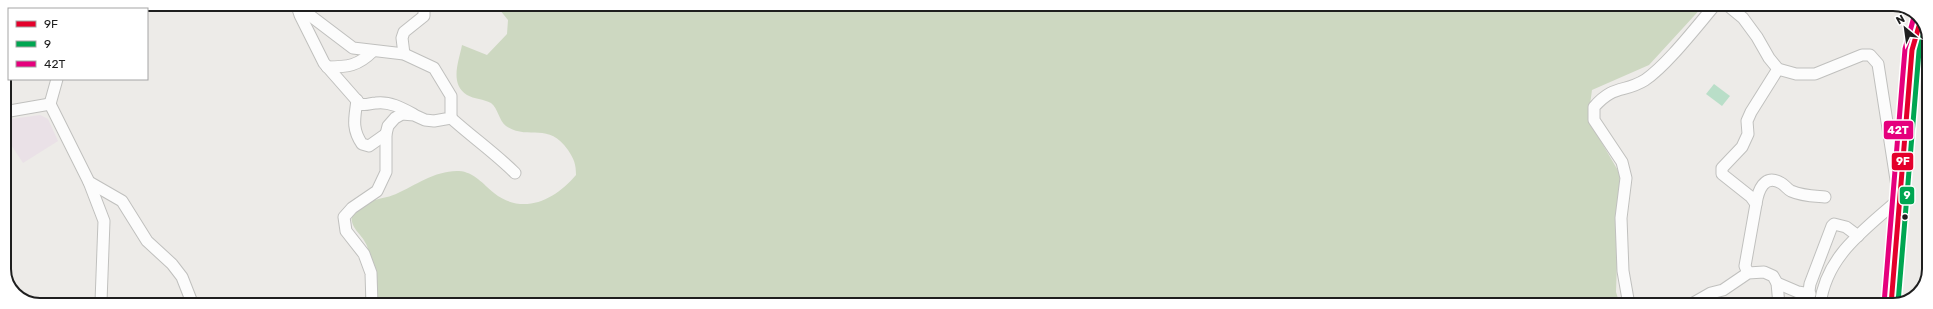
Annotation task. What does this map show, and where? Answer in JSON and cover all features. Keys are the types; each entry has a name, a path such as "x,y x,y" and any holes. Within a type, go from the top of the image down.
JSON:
{"main road":[{"path":"1892,298 1912,50 1919,27"}],"street":[{"path":"298,11 302,21 327,67 346,86 357,100 364,105 376,102 396,105 425,120 451,118 515,172"},
{"path":"304,11 353,48 404,54 434,68 451,96 451,118"},
{"path":"404,54 402,38 404,32 424,16 424,11"},
{"path":"1629,298 1623,271 1621,218 1626,178 1622,162 1594,120 1594,107 1603,96 1613,90 1644,80 1662,64 1710,11"},
{"path":"1735,11 1744,18 1769,58 1778,69 1796,74 1815,74 1862,55 1870,55 1878,64 1899,199 1840,254 1832,266 1822,298"},
{"path":"327,67 344,67 357,64 372,51"},
{"path":"1756,204 1751,197 1722,174 1722,168 1742,147 1748,134 1747,121 1751,112 1778,69"},
{"path":"56,80 50,104 89,182 104,221 101,298"},
{"path":"357,100 354,115 357,138 362,144 369,146 386,134"},
{"path":"11,111 50,104"},
{"path":"372,298 371,273 364,254 346,231 344,217 352,208 377,191 386,172 386,134 388,126 395,118 402,114 414,115"},
{"path":"1748,273 1745,266 1758,192 1762,184 1770,181 1781,183 1789,190 1803,195 1826,197"},
{"path":"89,182 122,201 147,241 172,264 182,277 190,298"},
{"path":"1809,298 1810,284 1832,226 1834,224 1839,224 1858,236"},
{"path":"1702,298 1711,293 1723,290 1748,273 1764,272 1772,276 1777,283 1778,298"},
{"path":"1777,283 1798,292 1810,294"}],"shaded area":[{"path":"40,115 48,119 58,141 23,163 11,145 11,119"}],"green space":[{"path":"501,11 1699,11 1649,65 1592,90 1588,119 1620,174 1616,292 1618,298 365,298 368,275 368,252 365,242 352,223 352,213 368,203 396,194 434,175 451,171 459,171 474,176 505,200 527,204 548,198 568,184 576,175 573,159 568,150 560,141 553,136 522,132 506,126 491,103 467,95 458,85 457,72 462,45 487,55 507,34 508,20"},
{"path":"1714,84 1730,96 1722,106 1706,94"}],"transit line":[{"name":"42T","path":"1884,298 1905,49 1913,19"},
{"name":"9F","path":"1892,298 1912,50 1919,27"},
{"name":"9","path":"1898,297 1919,51 1922,40"}]}
